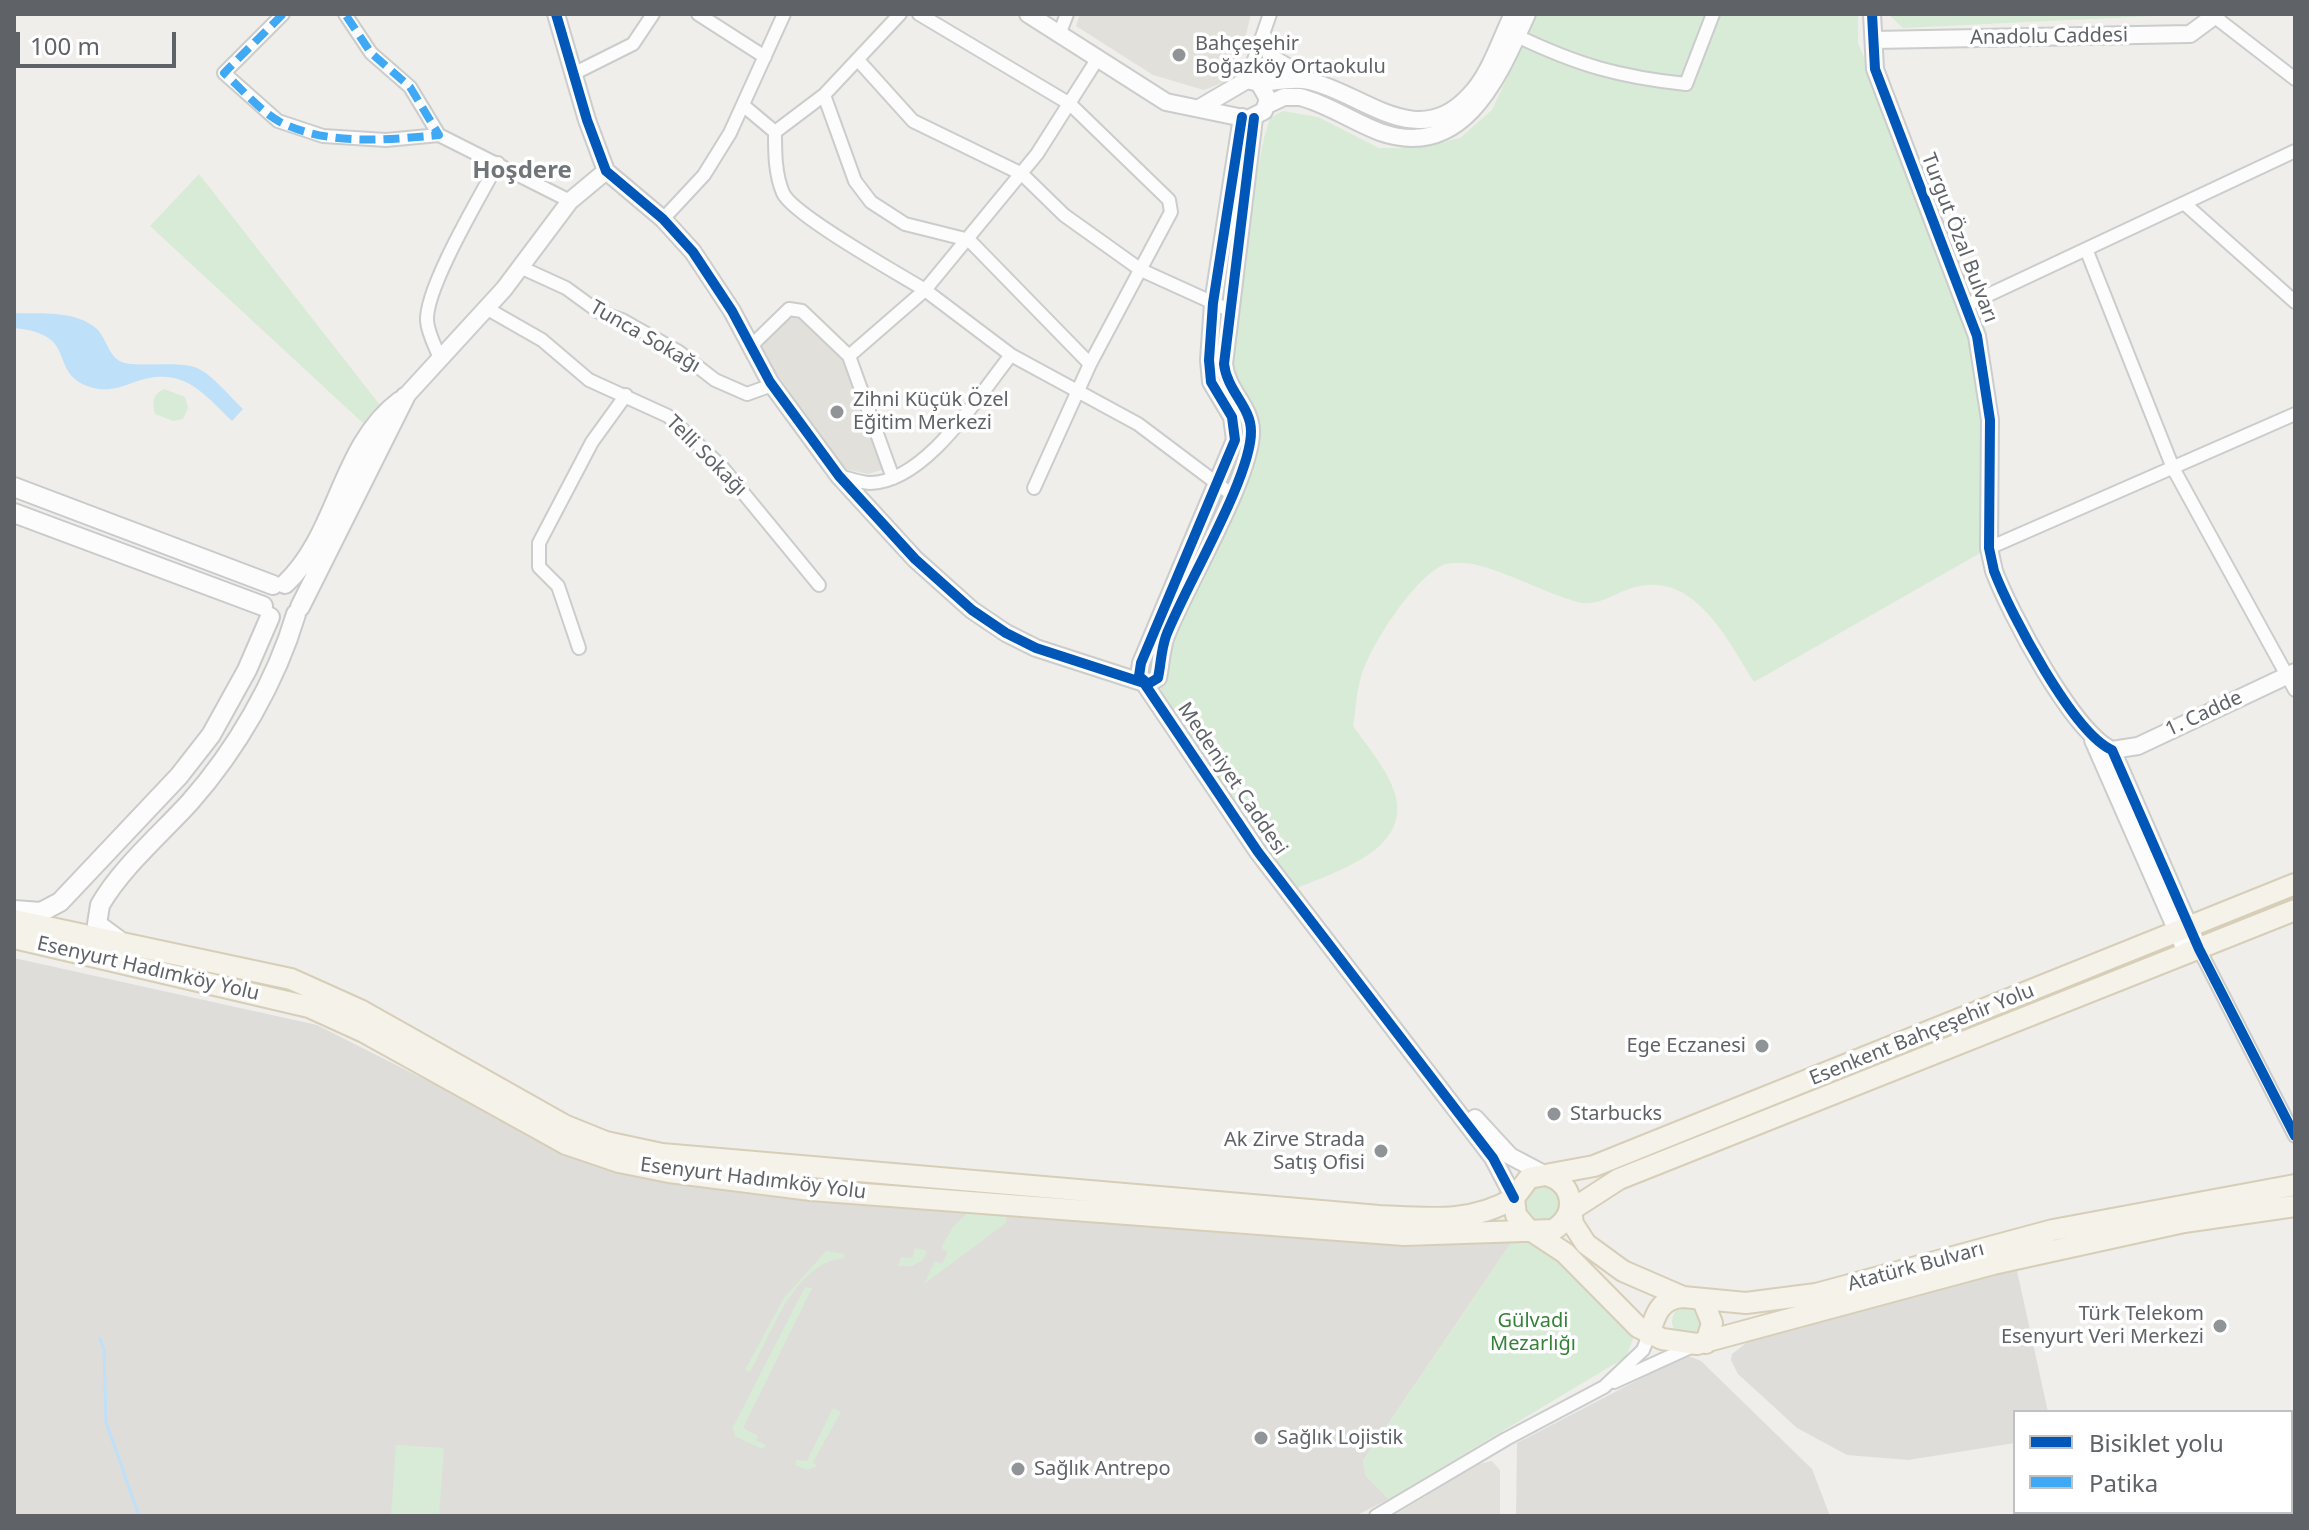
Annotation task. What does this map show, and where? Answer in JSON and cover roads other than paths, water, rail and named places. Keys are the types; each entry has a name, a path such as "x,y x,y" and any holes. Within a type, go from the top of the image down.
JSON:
{"main road":[{"path":"14,910 41,912 60,902 179,776 225,712 267,611 265,594 279,585 311,551 369,432 405,397"},
{"path":"129,946 100,929 96,918 100,905 193,798 235,741 278,663 298,611 405,397"},
{"path":"14,487 296,590 298,611"},
{"path":"14,513 267,611 281,621 298,611"},
{"name":"Esenkent Bahçeşehir Yolu","path":"1546,1175 1594,1166 2295,884"},
{"name":"Esenkent Bahçeşehir Yolu","path":"1571,1210 1619,1179 2295,910"},
{"name":"Esenyurt Hadımköy Yolu","path":"14,920 302,983 360,1010 574,1130 697,1167 811,1190 1404,1235 1535,1232"},
{"name":"Esenyurt Hadımköy Yolu","path":"14,938 309,1007 364,1032 566,1144 619,1162 1379,1216 1471,1216 1495,1210 1514,1198"},
{"path":"1546,1175 1563,1183 1568,1191 1571,1210 1561,1225 1535,1232 1516,1215 1514,1198 1529,1178 1546,1175"},
{"name":"Atatürk Bulvarı","path":"1571,1210 1579,1236 1603,1259 1623,1271 1693,1299 1769,1302 1816,1294 2053,1230 2295,1185"},
{"name":"Atatürk Bulvarı","path":"1535,1232 1565,1253 1617,1308 1649,1335 1677,1343 1701,1344 1993,1264 2184,1222 2295,1206"},
{"path":"1649,1335 1661,1306 1670,1299 1693,1299 1712,1323 1701,1344"}],"street":[{"path":"283,14 224,73 278,121 323,136 386,140 439,135 570,201"},
{"path":"345,14 371,53 410,87 439,135"},
{"path":"556,14 587,120 606,171 663,219 693,252 772,385 839,476 915,559 972,610 1006,633 1036,648 1144,683"},
{"path":"575,73 633,44 653,14"},
{"path":"698,14 765,57"},
{"path":"663,219 704,175 744,106 784,14"},
{"path":"775,132 824,95 900,14"},
{"path":"919,14 1070,104 1169,200 1171,212 1090,364 1034,488"},
{"path":"1028,14 1166,102 1244,116 1284,97 1300,97 1390,135 1432,133 1460,121 1484,100 1527,14"},
{"path":"1060,32 1067,14"},
{"path":"1253,82 1270,14"},
{"path":"1264,38 1272,58 1314,82 1393,117 1414,119 1436,115 1462,103 1476,89 1513,14"},
{"path":"1517,36 1569,61 1628,78 1686,84 1713,14"},
{"name":"Turgut Özal Bulvarı","path":"1874,14 1875,69 1977,336 1990,420 1989,548 2000,588 2068,706 2091,735 2184,930"},
{"path":"2216,15 2295,79"},
{"name":"Anadolu Caddesi","path":"1874,40 2190,34 2216,15"},
{"path":"849,356 925,290 969,240 1022,174 1098,58"},
{"path":"858,60 913,121 1022,174 1064,215 1141,270 1221,307"},
{"path":"1253,82 1267,93 1267,105"},
{"path":"1201,107 1253,82 1314,82"},
{"path":"1232,91 1230,103 1244,116"},
{"path":"824,95 855,181 871,202 905,224 969,240 1090,364"},
{"path":"744,106 775,132"},
{"path":"1144,683 1139,676 1141,663 1225,489 1248,450 1251,427 1247,414 1226,380 1221,307 1244,116"},
{"path":"775,132 775,163 784,196 802,213 925,290 1011,355 1138,424 1225,489"},
{"path":"1967,305 2295,151"},
{"path":"439,356 427,320 438,281 498,163"},
{"path":"405,397 439,356 486,308 570,201 606,171"},
{"path":"2185,204 2295,302"},
{"path":"2086,249 2173,468 2293,679"},
{"name":"Tunca Sokağı","path":"520,267 566,288 599,312 622,320 679,352 715,380 747,394 772,385"},
{"name":"Telli Sokağı","path":"486,308 542,340 589,380 668,416 722,467 819,585"},
{"path":"751,346 789,309 802,311 849,356 893,478"},
{"path":"839,476 869,483 893,478 928,457 1011,355"},
{"path":"579,648 558,586 539,567 539,543 592,442 626,395"},
{"path":"1989,548 2295,414"},
{"name":"1. Cadde","path":"2112,750 2138,746 2293,679"},
{"name":"Medeniyet Caddesi","path":"1144,683 1258,852 1404,1040"},
{"name":"Turgut Özal Bulvarı","path":"2091,735 2112,750"},
{"path":"2112,750 2193,952 2295,1136"},
{"path":"1404,1040 1510,1156 1546,1175"},
{"path":"1404,1040 1493,1158 1514,1198"},
{"name":"Atatürk Bulvarı","path":"1604,1387 1641,1352 1649,1335"},
{"name":"Atatürk Bulvarı","path":"1376,1516 1506,1439 1604,1387 1701,1344"}],"water":[{"path":"14,313 57,314 88,323 97,329 115,357 124,363 178,364 197,368 243,409 232,421 199,390 188,383 164,377 149,378 117,388 90,387 69,372 56,345 48,338 14,328"}],"waterway":[{"path":"100,1339 104,1349 106,1422 139,1516"}],"place":[{"name":"Bahçeşehir Boğazköy Ortaokulu","path":"1179,55"},
{"name":"Zihni Küçük Özel Eğitim Merkezi","path":"837,412"},
{"name":"Ege Eczanesi","path":"1762,1046"},
{"name":"Starbucks","path":"1554,1114"},
{"name":"Ak Zirve Strada Satış Ofisi","path":"1381,1151"},
{"name":"Türk Telekom Esenyurt Veri Merkezi","path":"2220,1326"},
{"name":"Sağlık Lojistik","path":"1261,1438"},
{"name":"Sağlık Antrepo","path":"1018,1469"}],"district":[{"name":"Hoşdere","path":"522,171"}],"park label":[{"name":"Gülvadi Mezarlığı","path":"1533,1332"}]}
